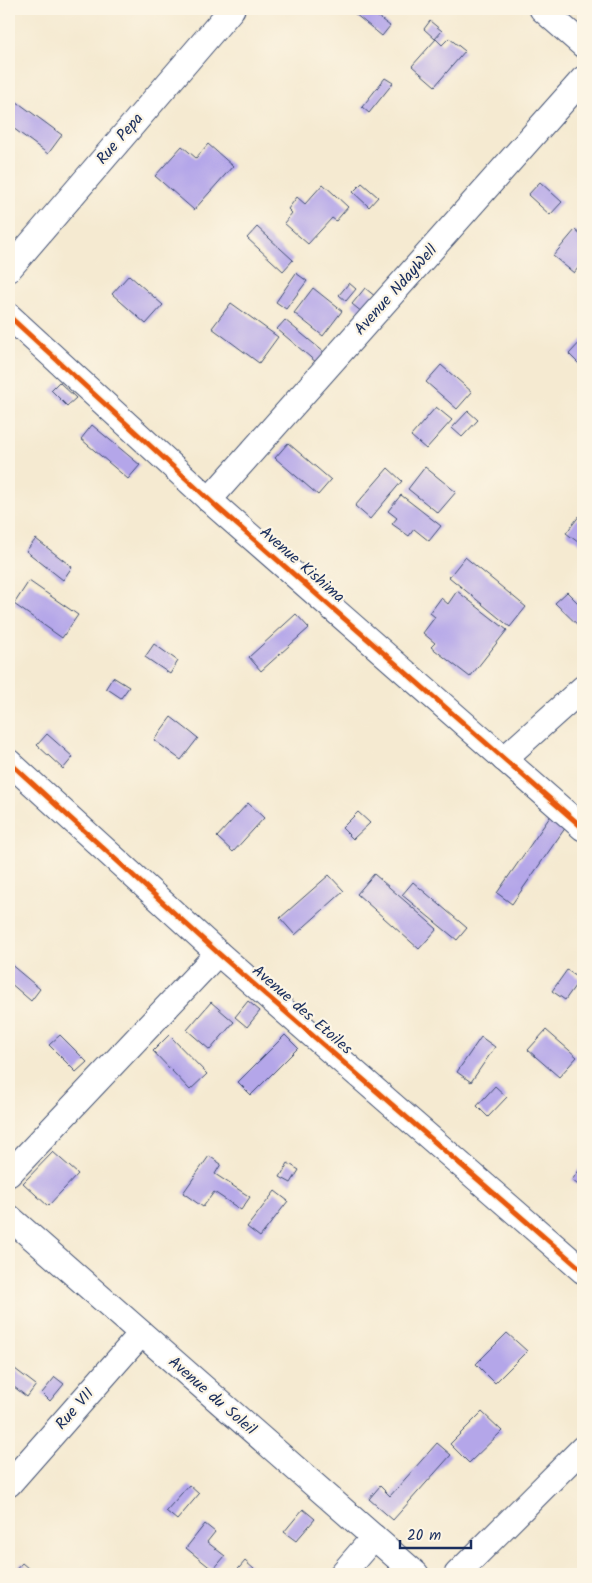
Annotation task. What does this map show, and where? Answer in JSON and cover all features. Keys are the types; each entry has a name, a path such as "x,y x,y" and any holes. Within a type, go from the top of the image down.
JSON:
{"street":[{"name":"Rue Pepa","path":"9,269 232,9"},
{"path":"542,9 583,45"},
{"name":"Avenue NdayWell","path":"209,500 583,79"},
{"name":"Avenue Kishima","path":"9,316 209,500 583,828"},
{"path":"504,759 583,688"},
{"name":"Avenue des Etoiles","path":"9,762 218,953 583,1271"},
{"path":"9,1174 218,953"},
{"name":"Avenue du Soleil","path":"9,1217 416,1574"},
{"name":"Rue VII","path":"9,1484 141,1334"},
{"path":"457,1574 583,1448"},
{"path":"342,1574 374,1537"}],"building":[{"path":"349,9 384,9 378,17 390,26 382,36"},
{"path":"430,21 442,31 435,39 424,29"},
{"path":"449,38 465,51 435,86 412,66 436,39 442,45"},
{"path":"385,78 393,83 369,113 362,107"},
{"path":"9,96 62,135 48,154 9,125"},
{"path":"208,144 233,166 194,210 155,176 182,146 196,158"},
{"path":"540,182 562,202 550,215 528,195"},
{"path":"362,183 378,197 369,207 353,192"},
{"path":"323,184 348,207 336,221 332,218 308,244 284,223 292,213 288,209 297,197 305,204"},
{"path":"257,227 293,260 283,271 247,238"},
{"path":"575,230 583,237 583,262 574,273 553,256"},
{"path":"296,273 307,281 286,309 276,302"},
{"path":"129,275 163,305 146,324 112,294"},
{"path":"349,283 356,289 346,301 339,295"},
{"path":"313,288 342,311 323,336 294,313"},
{"path":"365,288 376,297 363,313 352,304"},
{"path":"231,303 278,337 259,363 212,328"},
{"path":"285,320 325,353 317,363 277,329"},
{"path":"583,339 583,368 569,354"},
{"path":"441,365 472,392 457,409 426,382"},
{"path":"59,382 76,398 67,406 51,390"},
{"path":"436,407 452,420 426,449 411,436"},
{"path":"468,411 478,420 462,437 452,428"},
{"path":"92,425 140,465 128,479 81,439"},
{"path":"288,443 331,480 318,495 275,458"},
{"path":"425,467 456,492 438,513 408,489"},
{"path":"388,468 402,481 370,519 355,506"},
{"path":"401,495 441,526 429,541 414,529 409,536 392,524 397,518 388,511"},
{"path":"580,515 583,518 583,546 566,533"},
{"path":"36,539 72,567 63,580 26,551"},
{"path":"465,557 526,607 510,627 449,577"},
{"path":"29,581 78,615 62,638 14,604"},
{"path":"457,591 507,630 470,677 431,647 435,643 423,633 435,617 430,613 441,598 448,604"},
{"path":"567,592 583,608 583,630 555,603"},
{"path":"296,614 309,628 261,671 249,657"},
{"path":"154,644 178,661 170,674 145,657"},
{"path":"113,677 129,687 121,698 106,688"},
{"path":"171,717 198,738 181,760 154,740"},
{"path":"47,734 73,757 63,769 37,745"},
{"path":"248,803 264,818 233,852 217,837"},
{"path":"358,812 370,823 353,839 342,828"},
{"path":"552,814 568,824 512,904 497,893"},
{"path":"374,874 437,929 419,949 357,894"},
{"path":"329,875 344,891 295,935 280,918"},
{"path":"413,882 467,928 457,940 402,895"},
{"path":"9,963 40,989 31,1001 9,982"},
{"path":"567,970 580,979 565,1000 552,991"},
{"path":"248,1001 260,1011 247,1027 235,1017"},
{"path":"211,1002 234,1022 210,1050 187,1030"},
{"path":"546,1030 577,1057 559,1077 528,1050"},
{"path":"60,1035 87,1062 76,1072 49,1045"},
{"path":"169,1035 207,1074 190,1090 153,1051"},
{"path":"285,1035 298,1048 251,1095 238,1082"},
{"path":"481,1037 495,1047 471,1082 457,1072"},
{"path":"495,1086 507,1097 488,1117 477,1106"},
{"path":"53,1152 78,1174 48,1206 23,1183"},
{"path":"209,1156 221,1164 215,1174 250,1197 241,1210 214,1192 203,1207 183,1193"},
{"path":"288,1163 299,1170 291,1183 280,1177"},
{"path":"583,1165 583,1189 572,1180"},
{"path":"275,1191 288,1201 260,1237 247,1227"},
{"path":"507,1333 527,1351 495,1383 476,1364"},
{"path":"15,1369 36,1385 27,1397 9,1383 9,1378"},
{"path":"55,1377 64,1384 50,1401 42,1393"},
{"path":"482,1412 502,1431 469,1463 450,1444"},
{"path":"437,1443 451,1455 393,1520 369,1499 380,1486 390,1496"},
{"path":"189,1485 199,1494 177,1520 166,1511"},
{"path":"303,1509 315,1519 296,1541 284,1532"},
{"path":"205,1524 215,1532 207,1542 225,1556 213,1570 186,1548"},
{"path":"245,1561 255,1570 252,1574 234,1574"},
{"path":"22,1563 35,1574 12,1574"}],"cycle path":[{"path":"9,316 217,507 583,828"},
{"path":"9,762 218,953 583,1271"}]}
